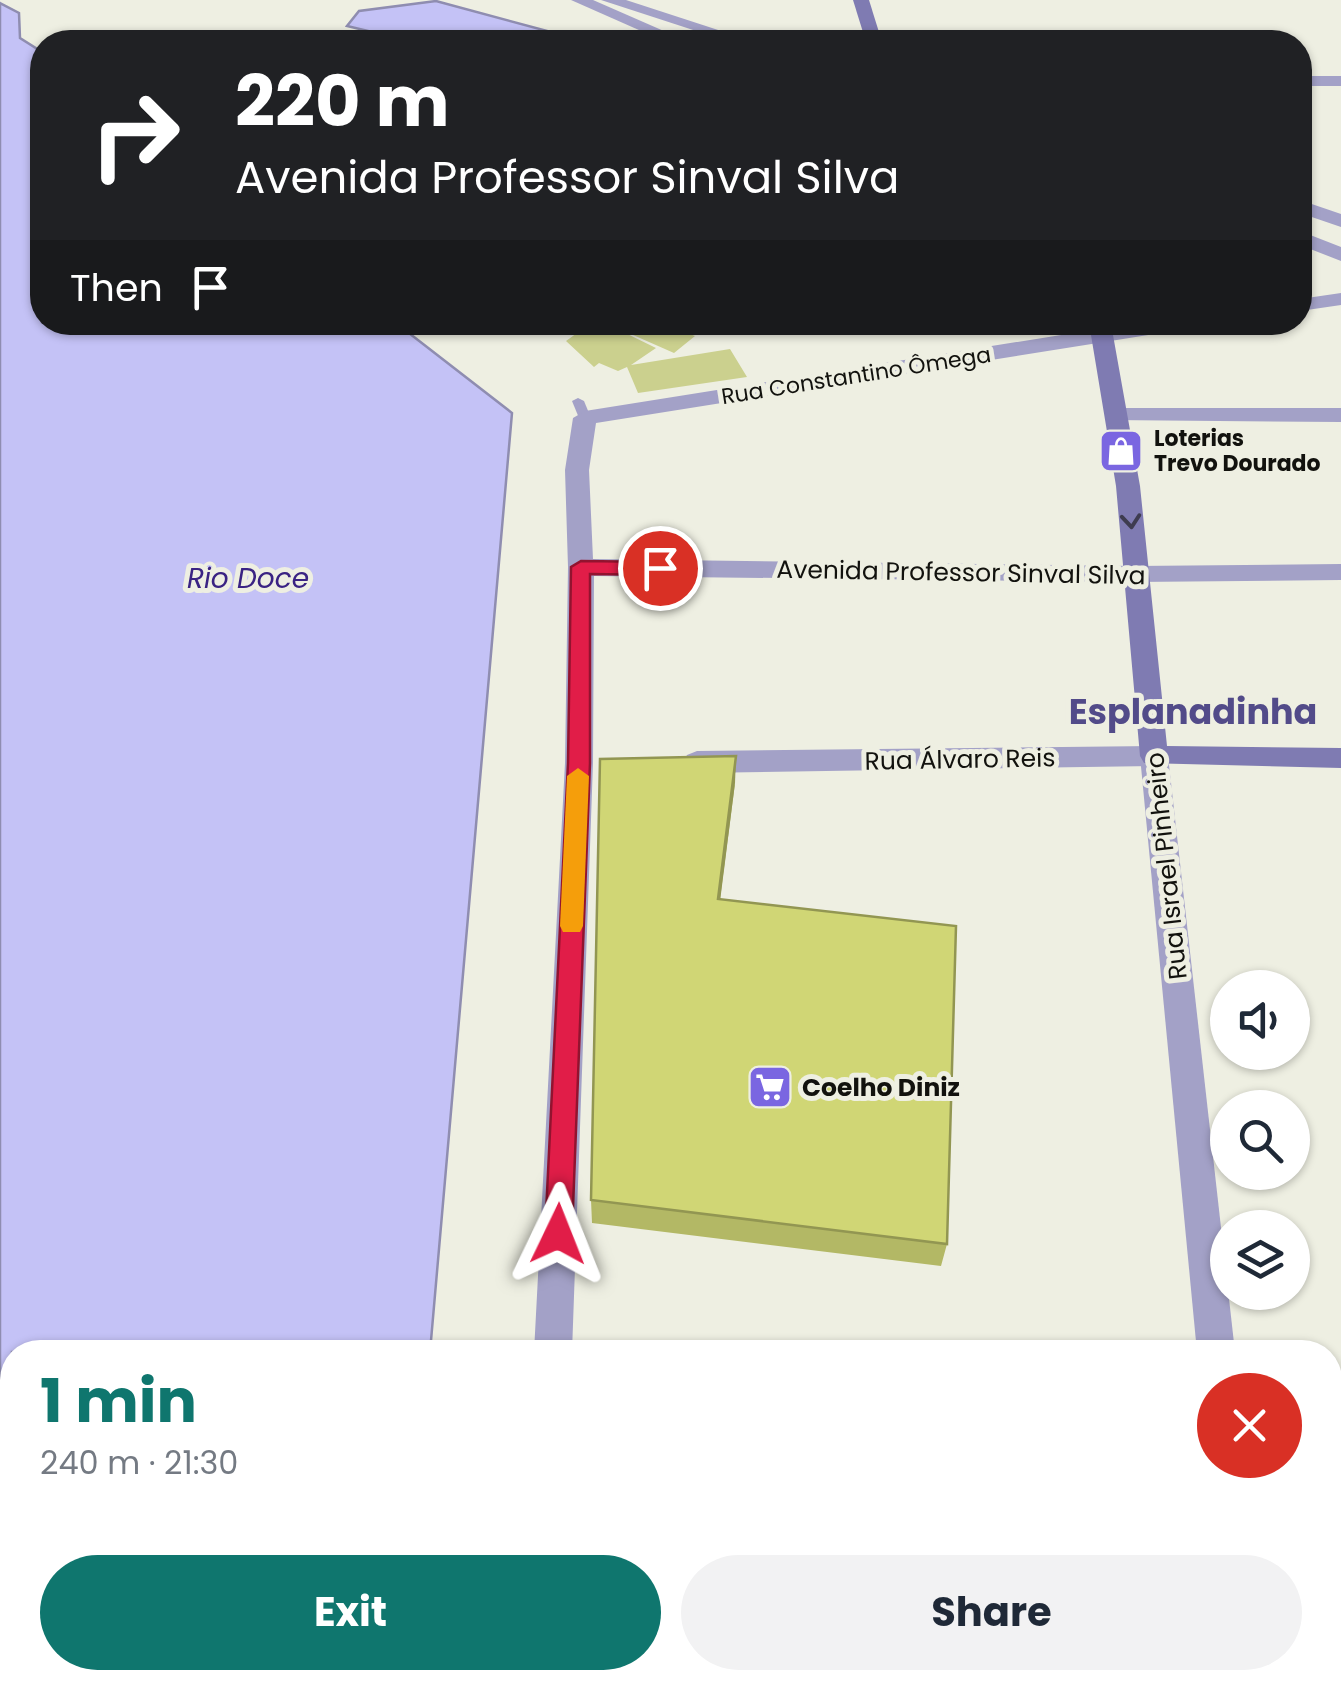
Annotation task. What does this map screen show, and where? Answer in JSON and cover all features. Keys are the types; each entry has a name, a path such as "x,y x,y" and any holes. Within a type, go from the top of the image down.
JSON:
{"main road":[{"path":"861,0 870,30"},
{"name":"Rua Israel Pinheiro","path":"1100,335 1118,416 1154,756"},
{"name":"Rua Álvaro Reis","path":"1154,756 1341,758"}],"street":[{"path":"580,0 651,30"},
{"path":"609,0 706,30"},
{"path":"647,12 679,0"},
{"path":"1312,82 1341,81"},
{"path":"1312,210 1341,221"},
{"path":"1312,242 1341,255"},
{"path":"1312,303 1341,299"},
{"name":"Rua Constantino Ômega","path":"581,567 576,470 582,410 1061,335"},
{"path":"1118,416 1341,416"},
{"path":"554,1340 589,763 581,567"},
{"name":"Avenida Professor Sinval Silva","path":"581,567 1135,574 1341,572"},
{"name":"Rua Álvaro Reis","path":"678,762 1154,756"},
{"name":"Rua Israel Pinheiro","path":"1154,756 1215,1340"}],"green space":[{"path":"574,335 629,335 656,348 631,365 730,349 747,377 638,393 627,367 618,371 599,363 594,367 566,341"},
{"path":"633,335 695,336 674,353"}],"water":[{"path":"436,1 544,30 364,30 347,26 359,11"},
{"name":"Rio Doce","path":"0,3 19,13 20,38 30,44 30,335 411,335 512,413 431,1340 0,1340"}],"building":[{"name":"Coelho Diniz","path":"736,756 718,899 956,926 947,1244 591,1200 600,759"}],"slow traffic":[{"path":"572,926 578,776"}],"place":[{"name":"Loterias Trevo Dourado","path":"1121,451"},
{"name":"Coelho Diniz","path":"770,1087"}],"district":[{"name":"Esplanadinha","path":"1193,712"}],"route":[{"path":"558,1234 579,763 581,567 660,568"}]}
